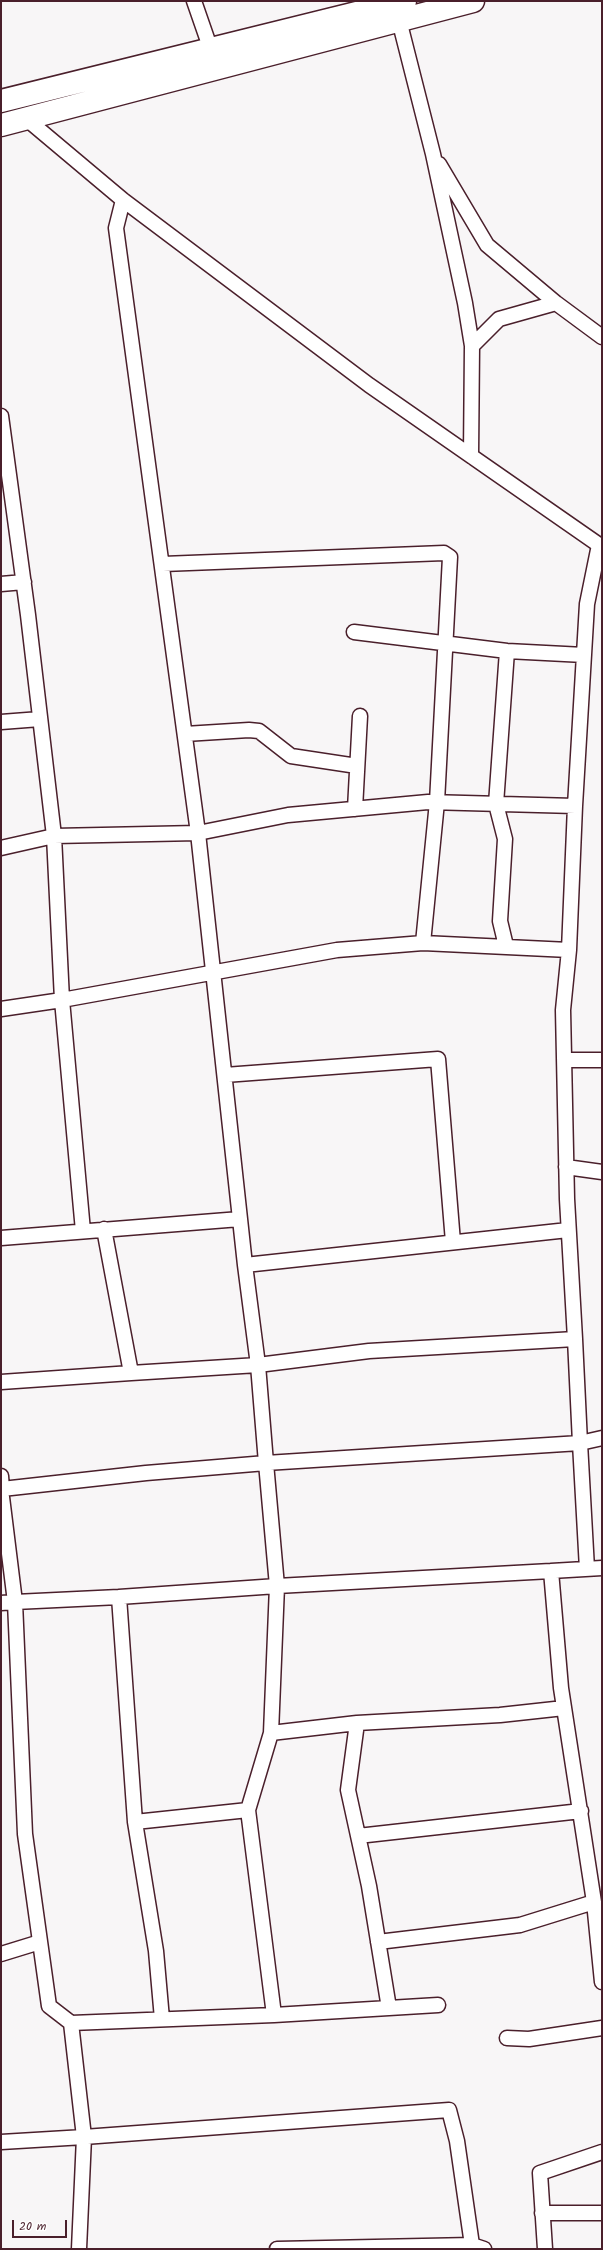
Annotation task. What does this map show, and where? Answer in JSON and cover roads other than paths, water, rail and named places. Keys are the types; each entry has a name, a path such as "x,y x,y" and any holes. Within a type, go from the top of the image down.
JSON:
{"main road":[{"path":"1,125 27,119 402,11 473,1"},
{"path":"4,101 211,50 373,5 402,11"}],"street":[{"path":"194,1 211,50"},
{"path":"402,11 465,303 472,346 471,456"},
{"path":"4,101 123,200 369,385 600,546 587,604 575,806 569,950 563,1010 568,1230 587,1569"},
{"path":"433,154 487,245 556,303 602,337"},
{"path":"123,200 116,228 163,564 198,833 245,1265 258,1365 277,1586 271,1733 248,1810 274,2015"},
{"path":"472,346 499,319 556,303"},
{"path":"1,416 24,582 54,836 62,1000 83,1231"},
{"path":"163,564 444,553 450,557 451,563 436,802 423,943"},
{"path":"1,584 24,582"},
{"path":"354,632 507,651 584,655"},
{"path":"506,946 500,921 505,839 496,804 507,651"},
{"path":"355,809 360,716"},
{"path":"1,722 40,719"},
{"path":"185,734 249,730 259,731 291,756 357,766"},
{"path":"1,848 54,836 198,833 288,815 436,802 575,806"},
{"path":"1,1009 62,1000 338,950 423,943 569,950"},
{"path":"225,1075 438,1059 454,1242"},
{"path":"564,1060 602,1060"},
{"path":"566,1167 602,1172"},
{"path":"1,1238 240,1219"},
{"path":"104,1229 131,1373"},
{"path":"245,1265 568,1230"},
{"path":"1,1382 258,1365 369,1351 575,1339"},
{"path":"438,2005 274,2015 71,2023 49,2006 25,1834 1,1484 266,1463 580,1443 602,1438"},
{"path":"8,1602 119,1597 277,1586 602,1568"},
{"path":"551,1572 564,1708 594,1902 599,1917 602,1982"},
{"path":"119,1597 135,1822 156,1951 162,2019"},
{"path":"271,1733 357,1723 500,1715 564,1708"},
{"path":"357,1723 348,1790 378,1942 389,2008"},
{"path":"135,1822 248,1810"},
{"path":"358,1836 581,1811"},
{"path":"378,1942 520,1925 594,1902"},
{"path":"1,1954 40,1942"},
{"path":"71,2023 84,2137 79,2249"},
{"path":"507,2038 529,2040 602,2028"},
{"path":"1,2142 449,2110 457,2141 478,2247 276,2249"},
{"path":"545,2249 540,2172 602,2152"},
{"path":"542,2213 602,2213"}]}
